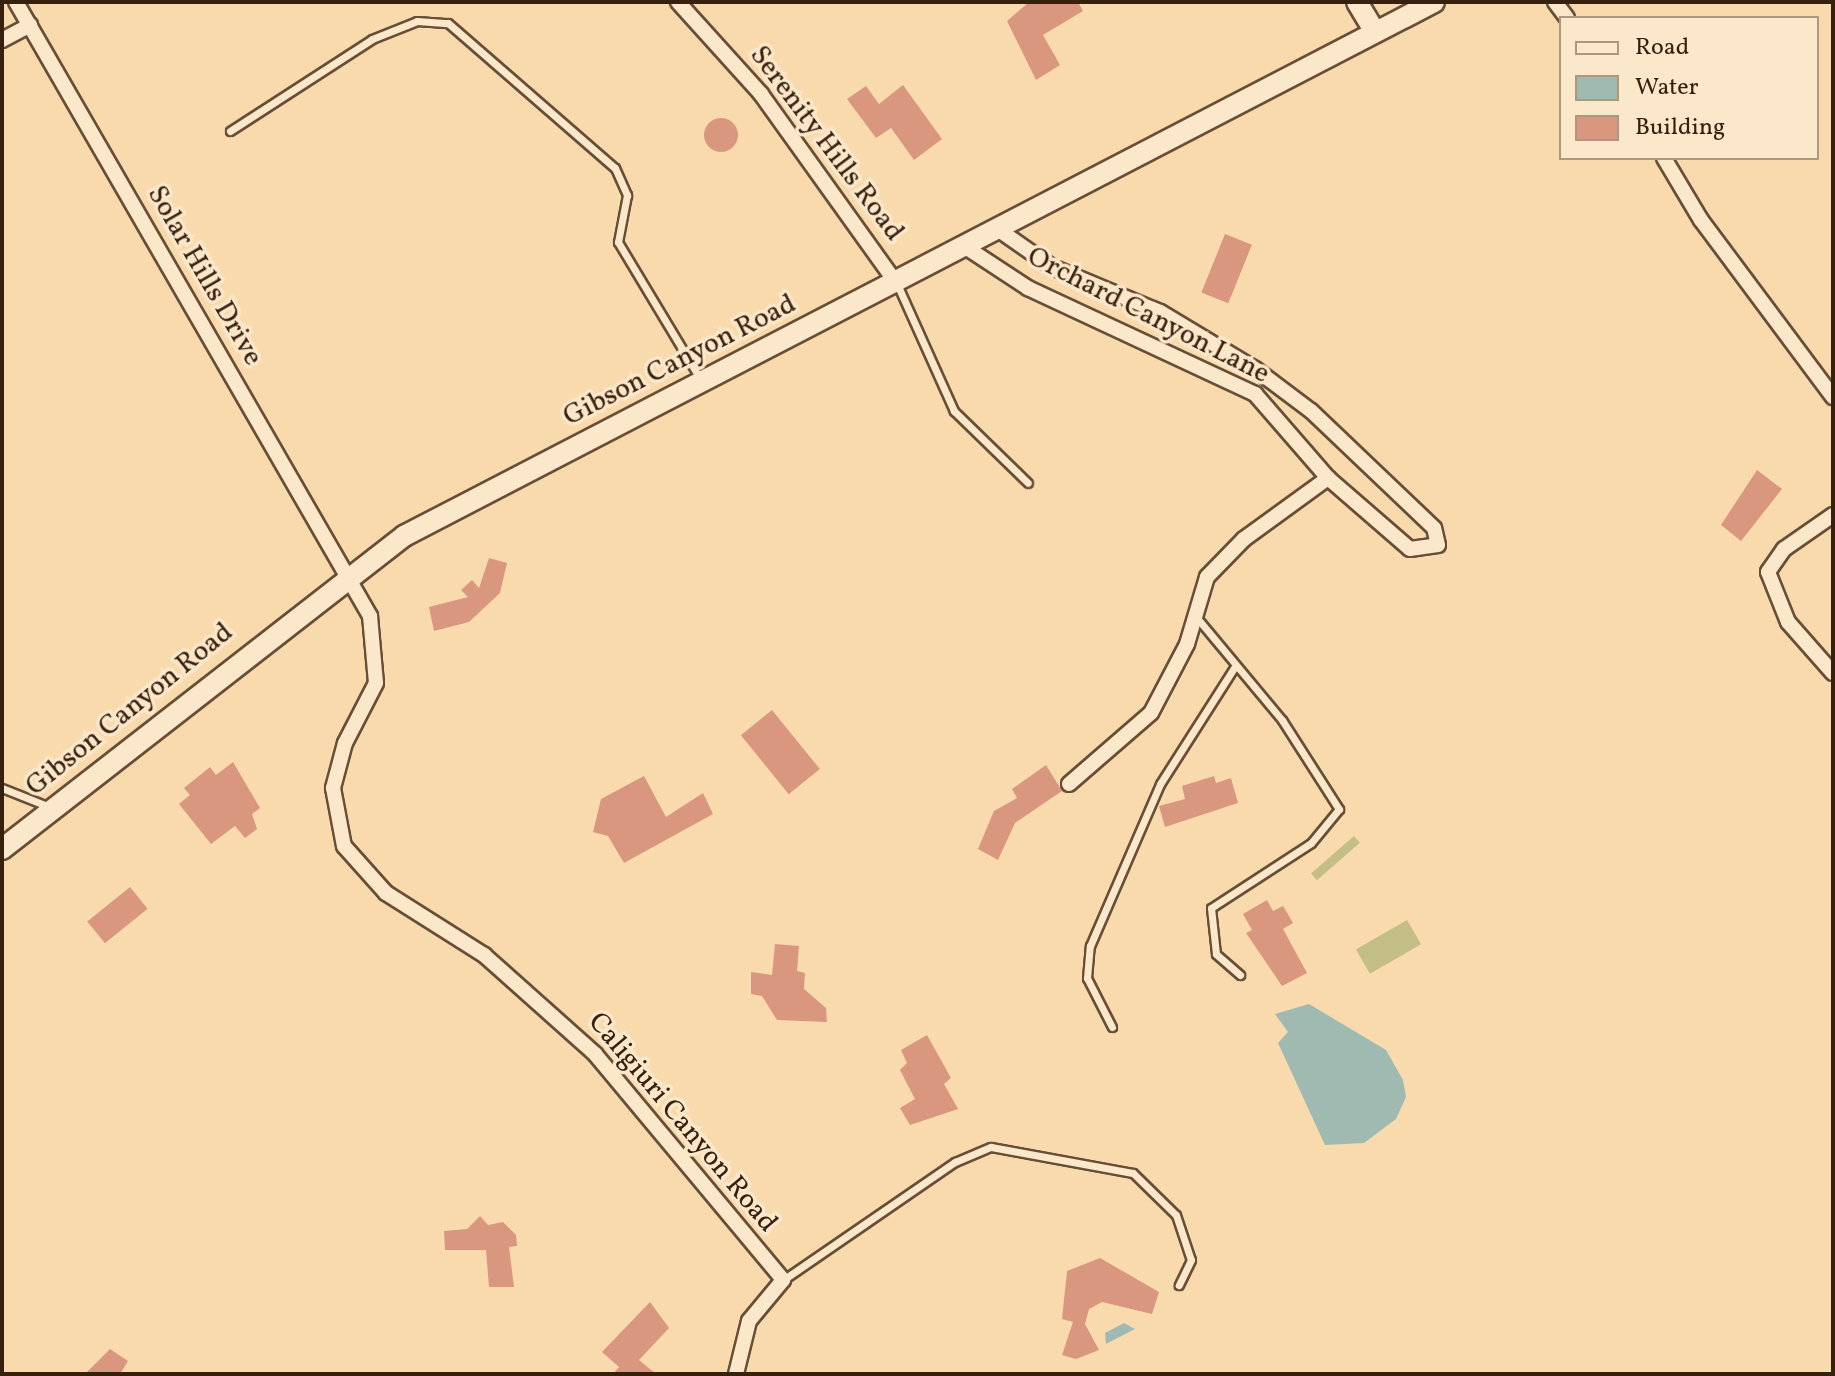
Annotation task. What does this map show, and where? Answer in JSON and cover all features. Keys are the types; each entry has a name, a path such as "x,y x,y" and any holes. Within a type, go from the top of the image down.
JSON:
{"main road":[{"path":"1357,2 1375,32"},
{"name":"Gibson Canyon Road","path":"2,849 349,575 436,517 701,380 967,248 1434,2"}],"street":[{"name":"Solar Hills Drive","path":"16,2 349,575"},
{"name":"Serenity Hills Road","path":"678,2 782,121 897,284"},
{"path":"2,40 30,25"},
{"path":"1665,160 1833,397"},
{"name":"Orchard Canyon Lane","path":"967,248 1028,288 1255,394 1328,478 1410,549 1438,545 1434,528 1311,411 1255,369 1160,312 1052,267 999,230"},
{"path":"1069,784 1151,713 1196,617 1207,577 1244,539 1328,478"},
{"path":"1833,515 1784,549 1768,572 1788,622 1833,673"},
{"name":"Caligiuri Canyon Road","path":"349,575 375,633 378,665 371,701 336,765 335,821 344,846 386,893 484,955 595,1054 783,1280"},
{"path":"736,1374 749,1321 783,1280"}],"lane":[{"path":"230,131 372,39 417,21 448,23 489,51 615,168 627,195 618,242 701,380"},
{"path":"897,284 954,411 1028,483"},
{"path":"1196,617 1234,668 1282,720 1339,809 1311,843 1211,908 1216,954 1240,975"},
{"path":"1112,1027 1087,978 1090,946 1160,784 1234,668"},
{"path":"2,788 53,808"},
{"path":"783,1280 955,1162 991,1147 1133,1173 1176,1215 1191,1260 1179,1285"}],"shaded area":[{"path":"1354,836 1360,843 1317,880 1311,873"},
{"path":"1407,920 1421,944 1370,974 1356,950"}],"water":[{"path":"1309,1004 1386,1050 1403,1080 1406,1097 1396,1119 1364,1143 1325,1145 1278,1043 1288,1032 1275,1014"},
{"path":"1124,1323 1135,1329 1106,1344 1105,1333"}],"building":[{"path":"1029,2 1078,2 1083,11 1043,35 1060,65 1036,80 1007,21"},
{"path":"903,85 942,139 914,160 891,128 876,138 847,99 866,86 879,104"},
{"path":"721,118 733,123 738,135 733,147 721,152 709,147 704,135 709,123"},
{"path":"1225,234 1252,245 1228,303 1201,292"},
{"path":"1757,470 1782,489 1741,541 1721,525"},
{"path":"489,558 507,563 500,593 469,622 434,631 429,607 468,597 461,590 472,580 479,588"},
{"path":"772,710 820,769 789,794 741,735"},
{"path":"233,762 260,808 252,814 257,829 245,838 235,826 211,844 179,804 190,795 184,788 210,767 216,775"},
{"path":"1046,765 1062,791 1015,823 998,860 978,849 994,811 1017,798 1012,789"},
{"path":"644,776 666,817 703,793 713,814 624,863 608,836 593,832 601,799"},
{"path":"1214,776 1216,783 1231,778 1238,803 1165,827 1159,806 1185,799 1182,786"},
{"path":"130,887 148,909 105,943 87,922"},
{"path":"1267,900 1273,911 1283,906 1293,923 1283,929 1307,973 1282,986 1246,933 1252,930 1243,914"},
{"path":"775,944 799,946 797,971 805,973 804,989 826,1008 827,1022 777,1020 762,996 751,994 751,972 772,975"},
{"path":"927,1035 951,1078 944,1084 958,1109 910,1125 900,1108 915,1099 900,1070 907,1063 901,1050"},
{"path":"480,1216 488,1225 503,1222 516,1235 517,1246 509,1247 514,1287 489,1287 486,1250 445,1250 444,1231 467,1229"},
{"path":"1100,1258 1159,1292 1152,1314 1102,1302 1089,1309 1085,1324 1099,1350 1076,1359 1062,1355 1073,1322 1062,1319 1067,1271"},
{"path":"650,1302 669,1328 639,1360 656,1374 613,1374 619,1367 602,1352"},
{"path":"110,1349 128,1361 120,1374 85,1374"}]}
